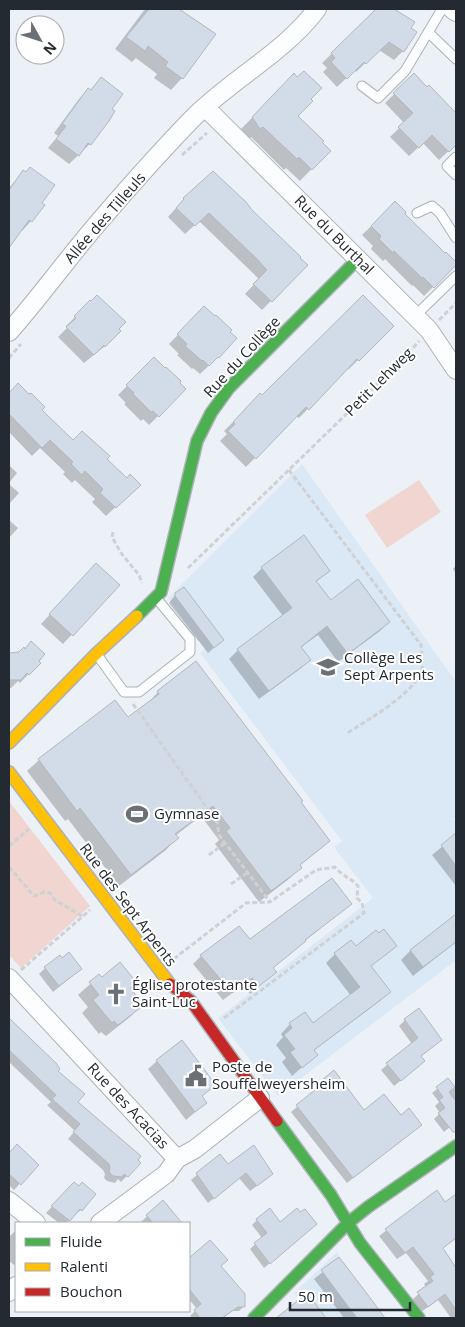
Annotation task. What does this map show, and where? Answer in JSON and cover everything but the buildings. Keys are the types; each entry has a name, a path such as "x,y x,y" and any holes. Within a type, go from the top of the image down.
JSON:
{"street":[{"name":"Allée des Tilleuls","path":"9,332 98,224 205,106 286,43 317,9"},
{"path":"452,9 456,12"},
{"name":"Rue du Burthal","path":"205,106 429,330 456,370"},
{"name":"Rue du Collège","path":"9,743 96,654 156,598 164,584 197,441 211,413 229,388 358,259"},
{"name":"Rue des Sept Arpents","path":"9,772 172,987 191,1001 330,1195 360,1243 419,1318"},
{"name":"Rue des Acacias","path":"12,980 177,1159 195,1149 260,1098"},
{"path":"254,1318 348,1223 456,1146"},
{"path":"101,1222 166,1174 177,1159"},
{"path":"9,1201 35,1222"}],"lane":[{"path":"362,86 378,98 405,71 442,9"},
{"path":"428,32 456,60"},
{"path":"456,157 447,166 456,175"},
{"path":"417,213 432,206 440,213 456,238"},
{"path":"415,316 456,276"},
{"path":"96,654 124,692 139,692 190,652 190,639 156,598"}],"path":[{"path":"182,156 206,134"},
{"name":"Petit Lehweg","path":"289,470 406,356 456,303"},
{"path":"9,358 27,338"},
{"path":"164,584 183,573 289,470 421,645 423,667 417,681 401,696 346,734"},
{"path":"113,532 112,537 121,553 139,575 143,585 138,596 147,607"},
{"path":"124,692 217,822 218,835 270,902"},
{"path":"9,846 43,818"},
{"path":"209,855 225,843"},
{"path":"9,867 34,896 44,892 50,894 56,900 82,916"},
{"path":"160,970 246,903 270,902 316,870 335,867 341,876 352,880 358,886 357,898 362,903 364,913 210,1028"},
{"path":"231,884 247,873"},
{"path":"12,980 18,970 21,970 82,916 92,908 97,909 107,901"}],"shaded area":[{"name":"Collège Les Sept Arpents","path":"302,464 456,682 456,816 453,819 456,823 456,960 278,1096 218,1018 373,898 334,847 342,841 200,653 205,649 168,598"},
{"path":"419,480 441,512 387,548 365,515"},
{"path":"9,801 90,906 21,968 9,955"},
{"path":"337,1252 385,1318 315,1318 299,1300 294,1293"}],"traffic: fast":[{"path":"137,616 161,592 197,441 211,413 229,388 358,259"},
{"path":"277,1121 331,1195 360,1243 419,1318"},
{"path":"254,1318 348,1223 456,1146"}],"traffic: slow":[{"path":"9,743 96,654 137,616"},
{"path":"9,772 170,984"}],"traffic: jam":[{"path":"170,984 191,1001 277,1121"}],"place":[{"name":"Collège Les Sept Arpents","path":"328,667"},
{"name":"Gymnase","path":"137,814"},
{"name":"Église protestante Saint-Luc","path":"116,994"},
{"name":"Poste de Souffelweyersheim","path":"196,1076"}]}
